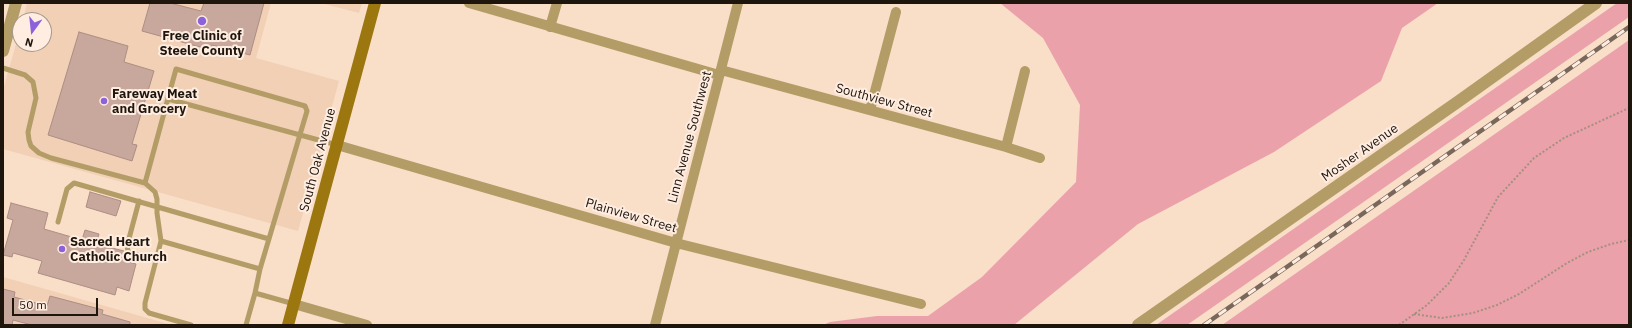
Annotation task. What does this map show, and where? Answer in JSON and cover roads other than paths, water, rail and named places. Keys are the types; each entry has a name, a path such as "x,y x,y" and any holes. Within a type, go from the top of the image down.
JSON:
{"main road":[{"name":"South Oak Avenue","path":"288,325 375,3"}],"street":[{"path":"3,51 16,3"},
{"name":"Southview Street","path":"469,3 550,27 720,73 870,110 1006,147 1040,158"},
{"path":"550,27 557,3"},
{"name":"Linn Avenue Southwest","path":"655,325 738,3"},
{"name":"Mosher Avenue","path":"1138,325 1453,106 1596,3"},
{"path":"870,110 896,12"},
{"path":"1006,147 1025,71"},
{"name":"Plainview Street","path":"337,145 676,243 922,304"},
{"path":"294,304 367,325"}],"lane":[{"path":"3,68 25,75 33,82 36,98 28,132 28,140 31,146 39,153 51,158 145,183 155,192 161,241 145,303 145,309 149,313 192,325"},
{"path":"145,183 176,69 302,104 307,111 260,269 246,325"},
{"path":"168,99 337,145"},
{"path":"58,222 67,189 74,183 269,239"},
{"path":"140,201 127,246 128,250 131,253 156,260"},
{"path":"161,241 260,269"},
{"path":"255,293 294,304"}],"railway":[{"path":"1204,325 1629,27"}],"place":[{"name":"Free Clinic of Steele County","path":"202,21"},
{"name":"Fareway Meat and Grocery","path":"104,101"},
{"name":"Sacred Heart Catholic Church","path":"62,249"}]}
